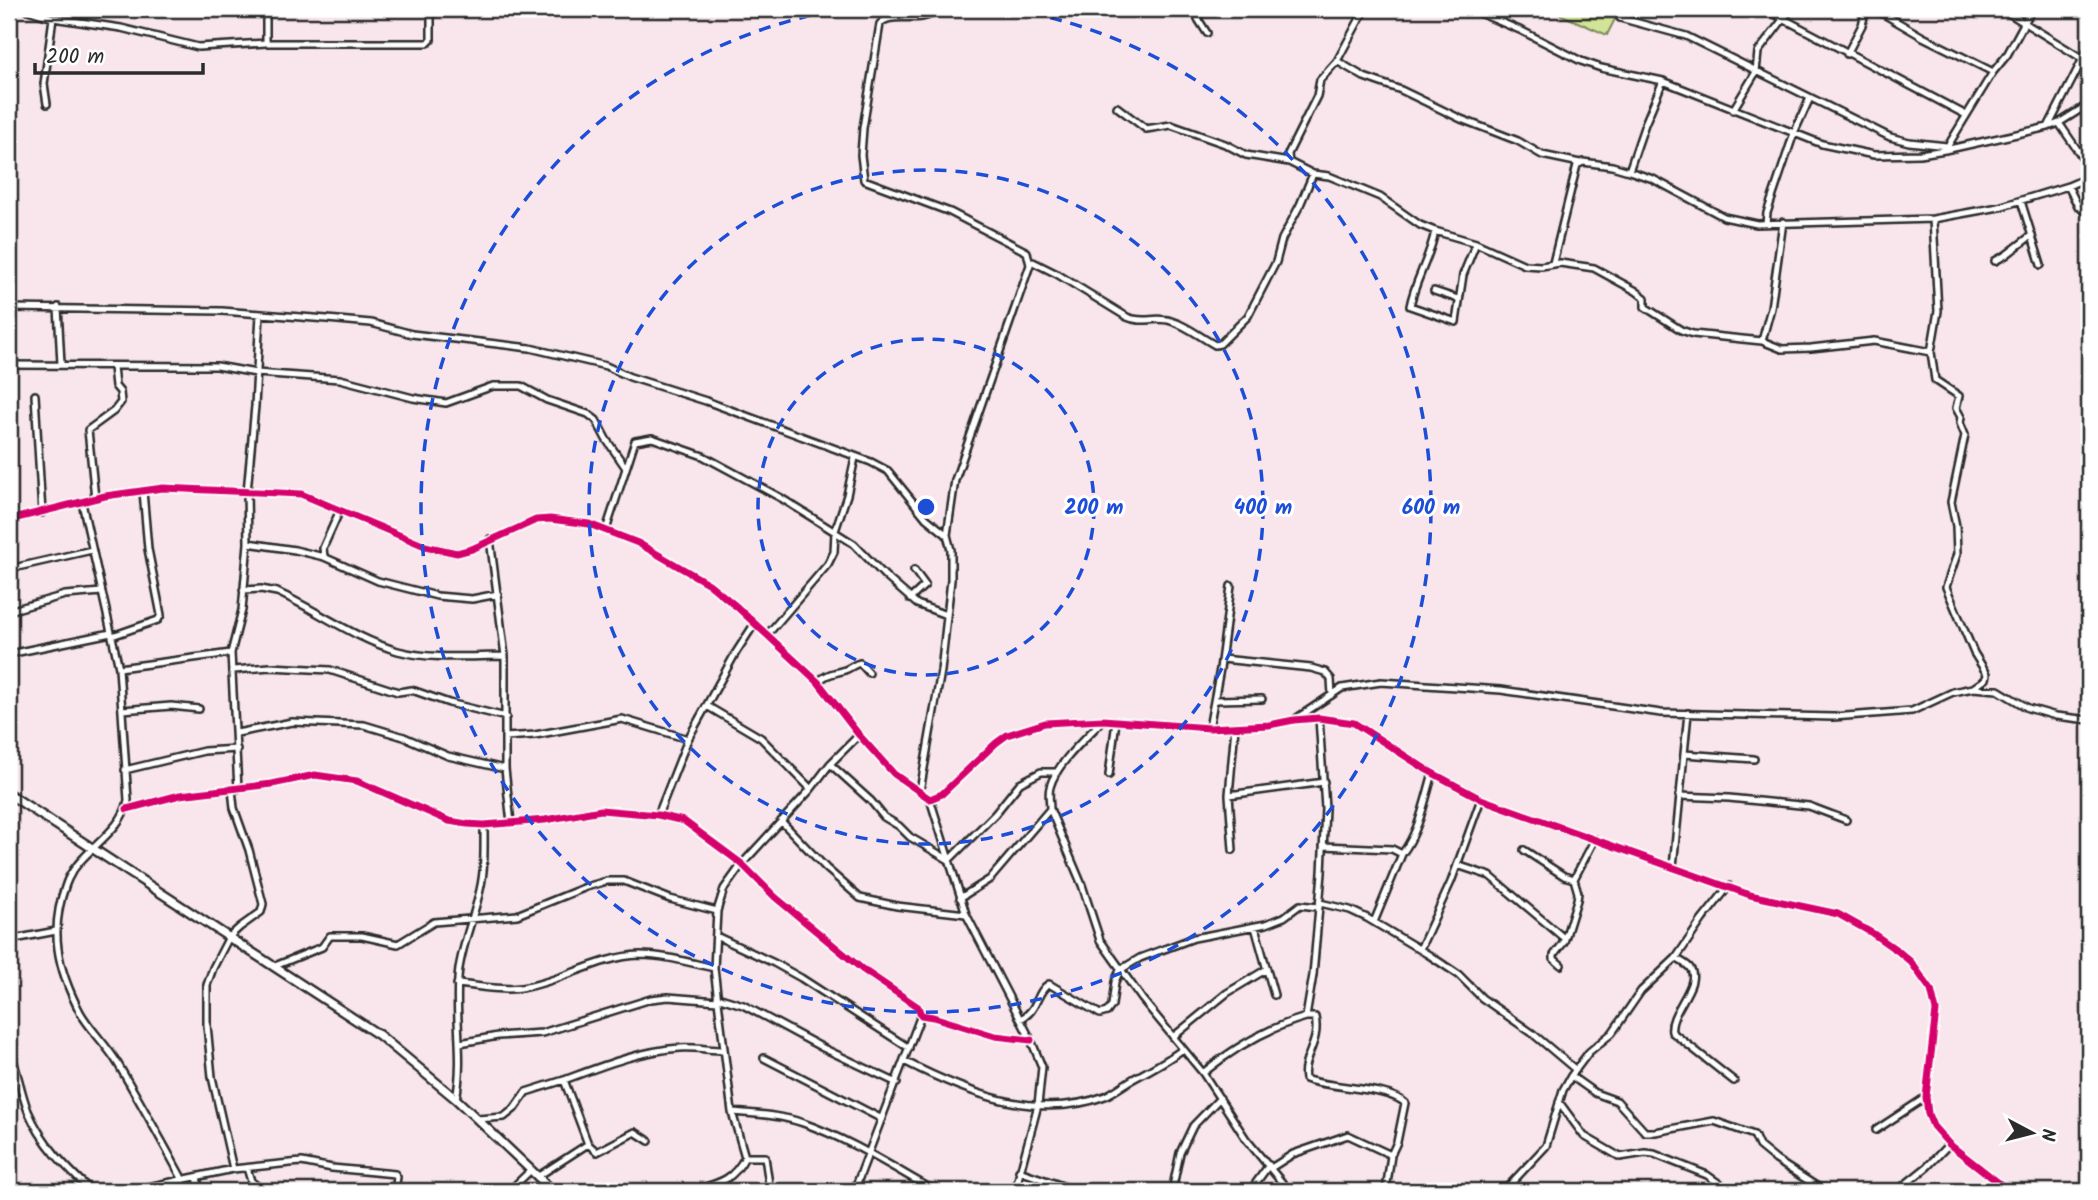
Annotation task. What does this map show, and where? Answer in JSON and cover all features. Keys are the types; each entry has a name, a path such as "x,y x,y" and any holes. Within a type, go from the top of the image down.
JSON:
{"street":[{"path":"25,9 53,18 121,28 198,47 266,43 428,43 431,40 431,9"},
{"path":"266,9 266,43"},
{"path":"920,791 941,671 951,580 951,550 947,535 955,480 1030,265 1027,252 950,212 864,180 861,155 863,128 881,21 890,18 917,19 940,9"},
{"path":"1201,9 1198,19 1207,33"},
{"path":"1289,162 1288,153 1317,96 1320,80 1337,61 1365,9"},
{"path":"1470,9 1522,31 1580,61 1663,82 1822,144 1874,155 1920,154 2048,127 2089,104"},
{"path":"1765,9 1966,115"},
{"path":"1733,110 1756,72 1758,52 1791,9"},
{"path":"1847,54 1867,9"},
{"path":"1875,9 1993,72"},
{"path":"2002,9 2083,59"},
{"path":"1946,148 2032,9"},
{"path":"47,104 44,84 53,18"},
{"path":"1619,18 1686,36 1890,137 1946,148"},
{"path":"2048,127 2089,47"},
{"path":"1337,61 1364,76 1401,90 1461,119 1518,141 1536,153 1580,163 1612,166 1653,179 1724,217 1748,222 1766,224 1933,219 1999,207 2089,177"},
{"path":"1629,172 1663,82"},
{"path":"1766,224 1794,133 1810,99"},
{"path":"1117,107 1146,129 1171,125 1226,144 1246,155 1289,162 1312,174 1329,176 1380,197 1420,225 1476,243 1525,265 1541,266 1553,263 1594,268 1645,298 1645,307 1681,330 1711,337 1762,341 1782,349 1874,341 1931,352"},
{"path":"2059,123 2089,167"},
{"path":"1553,263 1580,163"},
{"path":"1033,262 1127,317 1134,320 1172,321 1195,331 1215,345 1220,344 1248,316 1254,305 1276,262 1282,239 1312,174"},
{"path":"2068,186 2078,206 2089,215"},
{"path":"2021,201 2041,265"},
{"path":"1933,219 1938,311 1931,352 1935,380 1959,396 1956,408 1965,429 1951,502 1956,526 1957,554 1947,587 1973,653 1987,674 1986,679 1973,688"},
{"path":"1762,341 1771,308 1783,222"},
{"path":"1435,231 1410,306 1456,322 1458,299 1476,243"},
{"path":"1995,261 2032,235"},
{"path":"1434,291 1458,299"},
{"path":"58,307 61,364"},
{"path":"9,308 222,311 371,323 412,334 530,348 569,356 706,401 888,471 926,518 947,535"},
{"path":"233,1169 212,1077 207,1025 207,985 229,937 261,912 263,904 249,850 234,808 237,733 232,653 240,622 248,543 247,492 260,314"},
{"path":"9,365 201,365 256,373 340,379 413,398 446,403 494,386 521,386 547,400 588,414 596,420 626,468"},
{"path":"95,498 88,430 114,411 121,402 120,392 115,386 113,367"},
{"path":"35,395 42,513"},
{"path":"606,530 635,441 652,438 703,456 781,498 854,544 910,599 934,612 946,615"},
{"path":"768,634 828,564 834,552 835,531 855,458"},
{"path":"9,506 9,520 95,498 163,488 301,494 425,545 457,553 472,549 523,524 550,519 589,524 638,543 709,584 768,634 818,682 859,735 894,774 930,799 966,914 1042,1066 1038,1105 1015,1191"},
{"path":"9,654 111,634 158,620 161,615 148,549 142,491"},
{"path":"82,503 119,668 128,800 127,809 95,849 77,862 67,881 56,919 56,931 62,967 80,1012 116,1060 184,1180"},
{"path":"324,557 323,548 340,510"},
{"path":"490,539 505,656 505,769 511,823"},
{"path":"248,543 324,557 378,581 437,596 472,599 498,594"},
{"path":"9,569 92,550"},
{"path":"910,599 925,585 914,570"},
{"path":"1209,727 1216,700 1231,586"},
{"path":"243,590 277,592 373,642 399,651 455,657 505,656"},
{"path":"9,611 65,595 102,592"},
{"path":"657,815 688,739 755,623"},
{"path":"119,668 232,653"},
{"path":"1222,659 1311,668 1325,672 1331,679 1332,695"},
{"path":"818,682 824,676 849,669 857,663 869,673"},
{"path":"234,670 270,667 330,670 398,692 412,690 449,703 506,717"},
{"path":"1294,720 1342,688 1381,682 1501,690 1608,707 1688,713 1833,717 1912,711 1953,692 1973,688 1998,690 2028,708 2056,716 2089,720"},
{"path":"1216,700 1262,699"},
{"path":"122,710 171,706 198,709"},
{"path":"707,706 761,738 811,789"},
{"path":"1673,867 1688,713"},
{"path":"930,799 943,794 1007,735 1045,723 1103,720 1235,727 1320,718 1354,723 1433,774 1480,799 1773,901 1838,914 1872,933 1911,962 1931,990 1936,1011 1926,1097 1933,1126 1949,1144 2009,1191"},
{"path":"1306,1017 1313,975 1323,846 1324,782 1320,718"},
{"path":"505,737 535,735 622,719 688,739"},
{"path":"1103,720 1057,772 1050,787 1050,809 1082,885 1100,940 1120,970 1203,1073 1246,1139 1289,1191"},
{"path":"1109,775 1116,721"},
{"path":"237,733 292,722 363,724 404,737 448,756 505,769"},
{"path":"1233,850 1229,795 1235,727"},
{"path":"692,1191 731,1177 738,1171 745,1157 732,1112 714,968 718,911 724,889 742,864 859,735"},
{"path":"125,770 204,751 237,749"},
{"path":"1684,754 1754,759"},
{"path":"830,764 871,801 884,817 899,826 911,838 949,860"},
{"path":"949,860 995,814 1020,783 1041,772 1057,772"},
{"path":"1374,922 1418,821 1433,774"},
{"path":"127,809 180,795 235,789 315,775 357,781 449,821 484,825 545,820 601,810 657,815 689,824 742,864 775,897 862,969 918,1007 921,1016 854,1191"},
{"path":"1229,795 1324,782"},
{"path":"9,795 379,1035 456,1099 553,1191"},
{"path":"1679,796 1810,806 1846,820"},
{"path":"1420,949 1457,865 1480,799"},
{"path":"960,898 990,879 1050,809"},
{"path":"781,821 826,868 860,898 897,906 966,914"},
{"path":"456,1099 460,1043 457,984 463,947 484,868 484,825"},
{"path":"1561,965 1554,955 1565,939 1578,892 1574,879 1595,839"},
{"path":"1323,846 1392,849 1402,854"},
{"path":"1524,850 1564,876 1574,879"},
{"path":"1457,865 1490,876 1565,939"},
{"path":"275,966 322,947 330,936 362,936 398,944 434,922 517,915 586,887 615,881 624,881 670,899 718,911"},
{"path":"1504,1191 1546,1146 1559,1101 1571,1076 1589,1052 1612,1032 1641,991 1676,958 1729,886"},
{"path":"1020,1019 1031,1012 1043,989 1049,984 1100,1014 1107,1012 1112,1005 1115,982 1120,970 1140,958 1175,944 1255,927 1284,917 1300,905 1319,905 1350,910 1420,949 1459,975 1482,998 1513,1019 1576,1070"},
{"path":"1255,927 1274,995"},
{"path":"9,940 56,931"},
{"path":"716,936 792,973 909,1048"},
{"path":"457,984 508,989 523,987 612,960 642,955 714,968"},
{"path":"1676,958 1690,968 1692,975 1689,988 1672,1020 1672,1032 1734,1081"},
{"path":"1173,1037 1227,993 1267,969"},
{"path":"460,1043 498,1036 542,1033 651,999 718,999 743,1005 823,1048 897,1083"},
{"path":"921,1016 995,1035 1031,1040"},
{"path":"1203,1073 1230,1051 1257,1036 1277,1026 1315,1017 1318,1028 1306,1063 1306,1079 1385,1094 1405,1102 1397,1142 1391,1154 1386,1191"},
{"path":"9,1048 27,1108 37,1130 55,1156 91,1191"},
{"path":"477,1119 504,1117 514,1109 526,1092 627,1057 685,1048 724,1050"},
{"path":"904,1061 939,1079 1000,1100 1038,1105 1077,1102 1105,1096 1184,1049"},
{"path":"764,1058 881,1119"},
{"path":"1571,1076 1595,1093 1617,1101 1645,1132 1714,1121 1754,1135 1759,1146 1771,1153 1776,1160 1824,1191"},
{"path":"564,1080 588,1144 597,1152 635,1132 649,1141"},
{"path":"1876,1130 1926,1097"},
{"path":"1172,1191 1180,1153 1193,1126 1220,1098"},
{"path":"1559,1101 1584,1136 1620,1157 1654,1154 1707,1175 1730,1191"},
{"path":"732,1112 782,1117 802,1122 870,1154 935,1191"},
{"path":"1250,1191 1270,1167 1293,1154 1339,1137 1348,1135 1391,1154"},
{"path":"537,1177 588,1144"},
{"path":"1897,1191 1927,1167 1949,1144"},
{"path":"745,1157 765,1157 771,1191"},
{"path":"129,1191 233,1169 302,1162 332,1168 395,1174 395,1191"},
{"path":"247,1168 251,1181 263,1191"},
{"path":"509,1191 530,1171"},
{"path":"1020,1171 1077,1191"},
{"path":"197,1177 200,1191"}],"green space":[{"path":"1548,9 1620,9 1607,35"}],"cycle path":[{"path":"9,520 105,496 163,488 301,494 425,546 457,553 536,520 589,524 638,543 709,584 818,682 859,735 894,774 930,799 942,794 1007,735 1045,723 1103,720 1209,728 1269,725 1319,718 1354,723 1427,770 1481,799 1750,895 1838,914 1898,951 1911,962 1931,990 1936,1011 1926,1097 1933,1126 1949,1144 2009,1191"},
{"path":"127,809 180,795 272,784 315,775 357,781 449,821 467,824 545,820 601,810 658,815 684,821 742,864 775,897 862,969 918,1007 921,1015 995,1036 1031,1040"}]}
